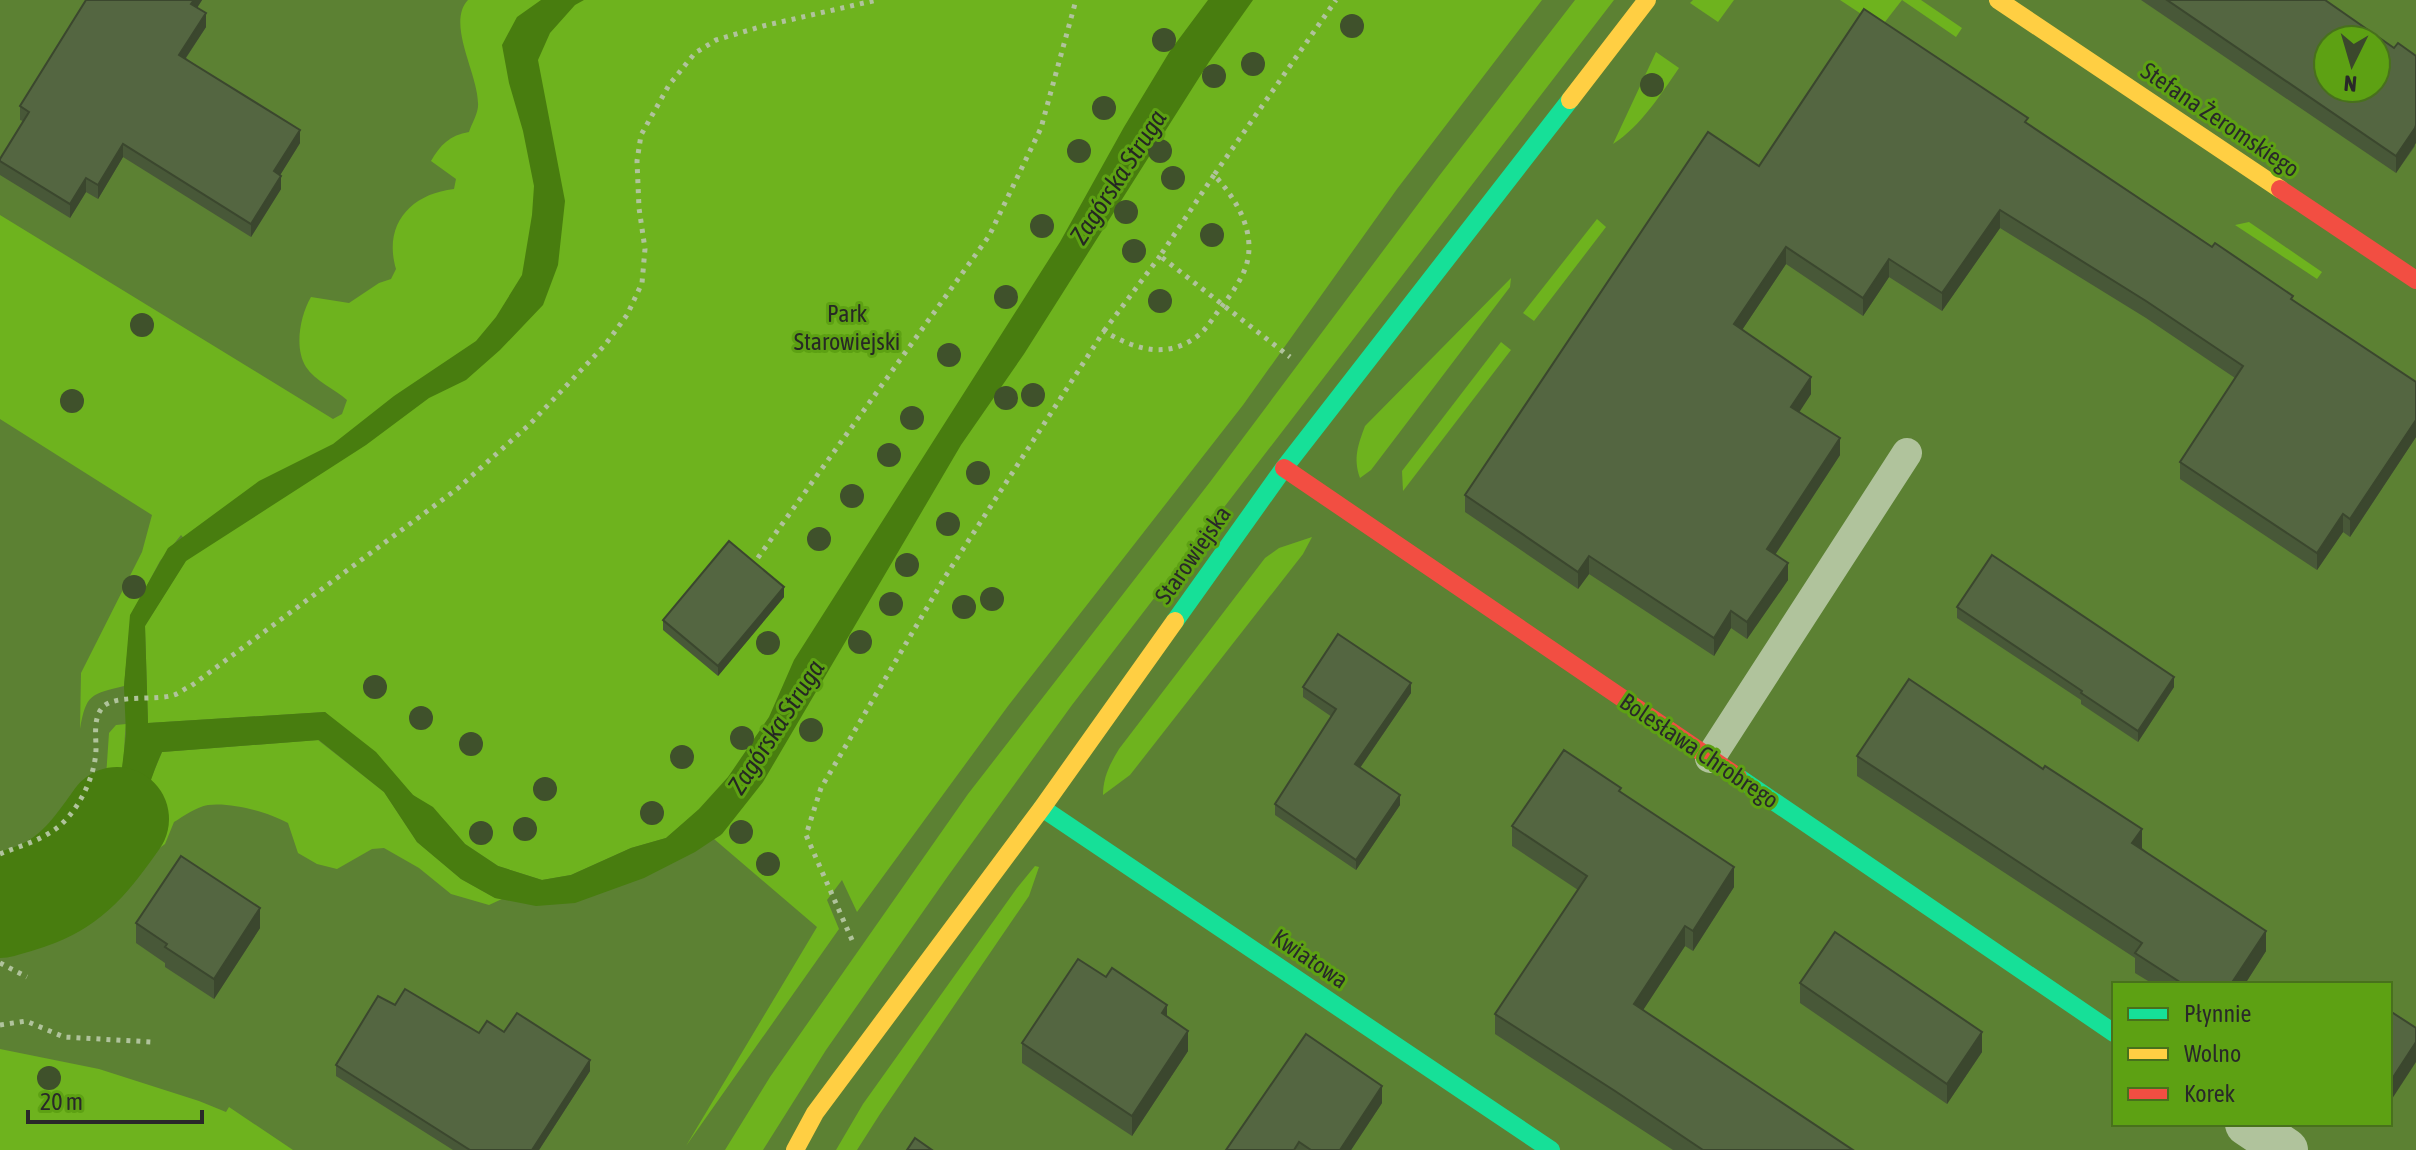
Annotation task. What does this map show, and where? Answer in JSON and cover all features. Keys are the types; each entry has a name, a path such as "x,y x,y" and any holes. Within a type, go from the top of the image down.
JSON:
{"street":[{"name":"Starowiejska","path":"795,1150 815,1113 1042,808 1284,468 1647,0"},
{"name":"Stefana Żeromskiego","path":"1998,0 2416,280"},
{"name":"Bolesława Chrobrego","path":"1284,468 2112,1032"},
{"name":"Kwiatowa","path":"1042,808 1551,1150"},
{"path":"2250,1126 2286,1150"}],"lane":[{"path":"1710,758 1907,453"}],"path":[{"path":"0,854 48,834 61,825 84,793 93,775 97,718 102,707 112,701 174,695 191,686 457,489 530,424 605,345 627,315 642,283 645,249 637,161 641,135 669,85 695,53 716,40 763,26 877,0"},
{"path":"750,569 989,236 1041,128 1076,0"},
{"path":"852,940 806,835 821,788 945,577 1104,331 1160,256 1336,0"},
{"path":"1104,331 1127,345 1152,350 1174,348 1201,334 1224,304 1246,266 1248,244 1241,211 1214,175"},
{"path":"1160,256 1290,357"},
{"path":"0,963 27,977"},
{"path":"0,1025 26,1021 64,1037 152,1042"}],"green space":[{"name":"Park Starowiejski","path":"468,0 1542,0 1397,189 1243,405 1008,706 857,912 842,880 827,900 839,929 686,1146 817,927 714,839 721,835 697,812 666,838 631,848 571,875 542,880 498,866 465,844 446,822 325,712 148,723 145,626 185,562 189,544 181,535 160,561 131,615 124,686 92,697 80,729 81,673 142,552 152,515 0,419 0,215 333,419 342,414 347,400 315,377 302,359 299,342 304,313 311,297 349,303 379,283 391,279 396,269 393,239 404,214 425,197 454,189 456,179 431,161 446,142 469,132 477,110 477,91 461,35 462,10"},
{"path":"1575,0 1614,0 1072,705 826,1050 763,1150 725,1150 770,1077 968,794 1210,482"},
{"path":"1693,0 1734,0 1718,22 1690,3"},
{"path":"1840,0 1902,0 1881,27"},
{"path":"1902,0 1921,0 1962,28 1956,37"},
{"path":"1656,52 1679,68 1641,119 1613,144"},
{"path":"1597,219 1606,227 1534,321 1523,313"},
{"path":"2249,222 2322,272 2317,279 2235,225"},
{"path":"1511,278 1510,287 1371,470 1360,478 1357,452 1365,426"},
{"path":"1501,342 1511,350 1403,491 1402,471"},
{"path":"1312,537 1303,554 1130,775 1103,795 1104,782 1119,749 1265,558 1279,548"},
{"path":"126,724 118,783 92,829 54,867 31,880 0,890 2,870 33,860 71,839 85,820 106,777 109,733 116,725"},
{"path":"318,740 384,792 417,842 461,879 502,899 489,905 451,894 419,868 384,848 372,849 337,869 317,864 298,853 288,823 249,809 217,804 199,808 174,822 165,844 136,865 120,888 64,927 43,934 17,917 45,907 84,882 105,863 150,781 162,752"},
{"path":"1035,866 1039,867 1029,896 857,1150 836,1150 863,1104"},
{"path":"0,1049 99,1069 226,1112 229,1107 293,1150 0,1150"}],"water":[{"path":"541,0 584,0 575,5 550,33 538,60 565,201 558,265 543,305 466,380 429,398 366,445 186,561 145,626 148,723 325,712 376,752 413,795 433,807 465,844 498,866 542,880 571,875 631,848 666,838 699,809 728,777 769,717 794,660 1060,242 1170,51 1208,0 1253,0 1209,62 1024,354 961,445 763,782 722,834 695,852 644,878 575,903 536,906 495,898 461,879 417,842 384,792 319,740 162,752 137,816 100,867 50,904 11,919 0,890 41,875 64,860 88,835 109,803 122,768 126,734 124,686 130,615 168,548 259,481 333,444 394,396 476,341 496,317 522,275 534,186 502,45 517,17"}],"building":[{"path":"86,0 194,0 191,4 206,13 179,55 300,130 274,171 281,176 251,224 123,144 98,185 86,178 70,204 0,161 29,112 20,106"},
{"path":"2167,0 2325,0 2360,24 2312,24 2312,99"},
{"path":"1864,9 2028,118 2025,122 2212,247 2215,243 2293,296 2291,299 2416,382 2416,420 2350,519 2343,514 2317,553 2180,462 2243,366 2000,210 1942,293 1889,259 1863,298 1786,247 1734,324 1811,377 1791,407 1840,438 1767,549 1788,563 1747,622 1731,611 1714,638 1589,556 1578,572 1465,495 1708,132 1759,166"},
{"path":"2398,43 2416,56 2415,128 2396,156 2320,104 2392,104 2392,47"},
{"path":"729,541 784,587 718,666 663,620"},
{"path":"1992,555 2174,677 2138,731 1957,607"},
{"path":"1338,634 1411,683 1355,764 1400,795 1356,860 1275,804 1336,709 1303,687"},
{"path":"1909,679 2043,769 2045,766 2142,829 2132,843 2266,931 2232,982 2180,982 2135,953 2142,943 1857,756"},
{"path":"1564,750 1621,788 1619,791 1734,867 1693,931 1685,926 1634,1004 1853,1150 1703,1150 1495,1014 1587,876 1512,826"},
{"path":"181,856 260,908 214,979 165,947 167,944 136,923"},
{"path":"1835,932 1982,1032 1947,1084 1800,983"},
{"path":"1078,959 1106,977 1112,968 1167,1005 1162,1013 1188,1031 1132,1116 1022,1043"},
{"path":"405,989 479,1033 487,1021 504,1032 517,1013 590,1060 532,1150 470,1150 336,1065 378,996 395,1005"},
{"path":"2392,1012 2416,1028 2416,1042 2392,1079"},
{"path":"1306,1034 1382,1086 1340,1150 1311,1150 1299,1142 1294,1150 1226,1150"},
{"path":"915,1138 932,1150 907,1150"}],"waterway":[{"name":"Zagórska Struga","path":"0,906 37,894 65,878 93,851 117,819"}],"traffic: fast":[{"path":"1175,621 1284,468 1570,100"},
{"path":"1738,777 2112,1032"},
{"path":"1042,808 1551,1150"}],"traffic: slow":[{"path":"1570,100 1647,0"},
{"path":"1998,0 2280,189"},
{"path":"795,1150 815,1113 1042,808 1175,621"}],"traffic: jam":[{"path":"2280,189 2416,280"},
{"path":"1284,468 1738,777"}]}
